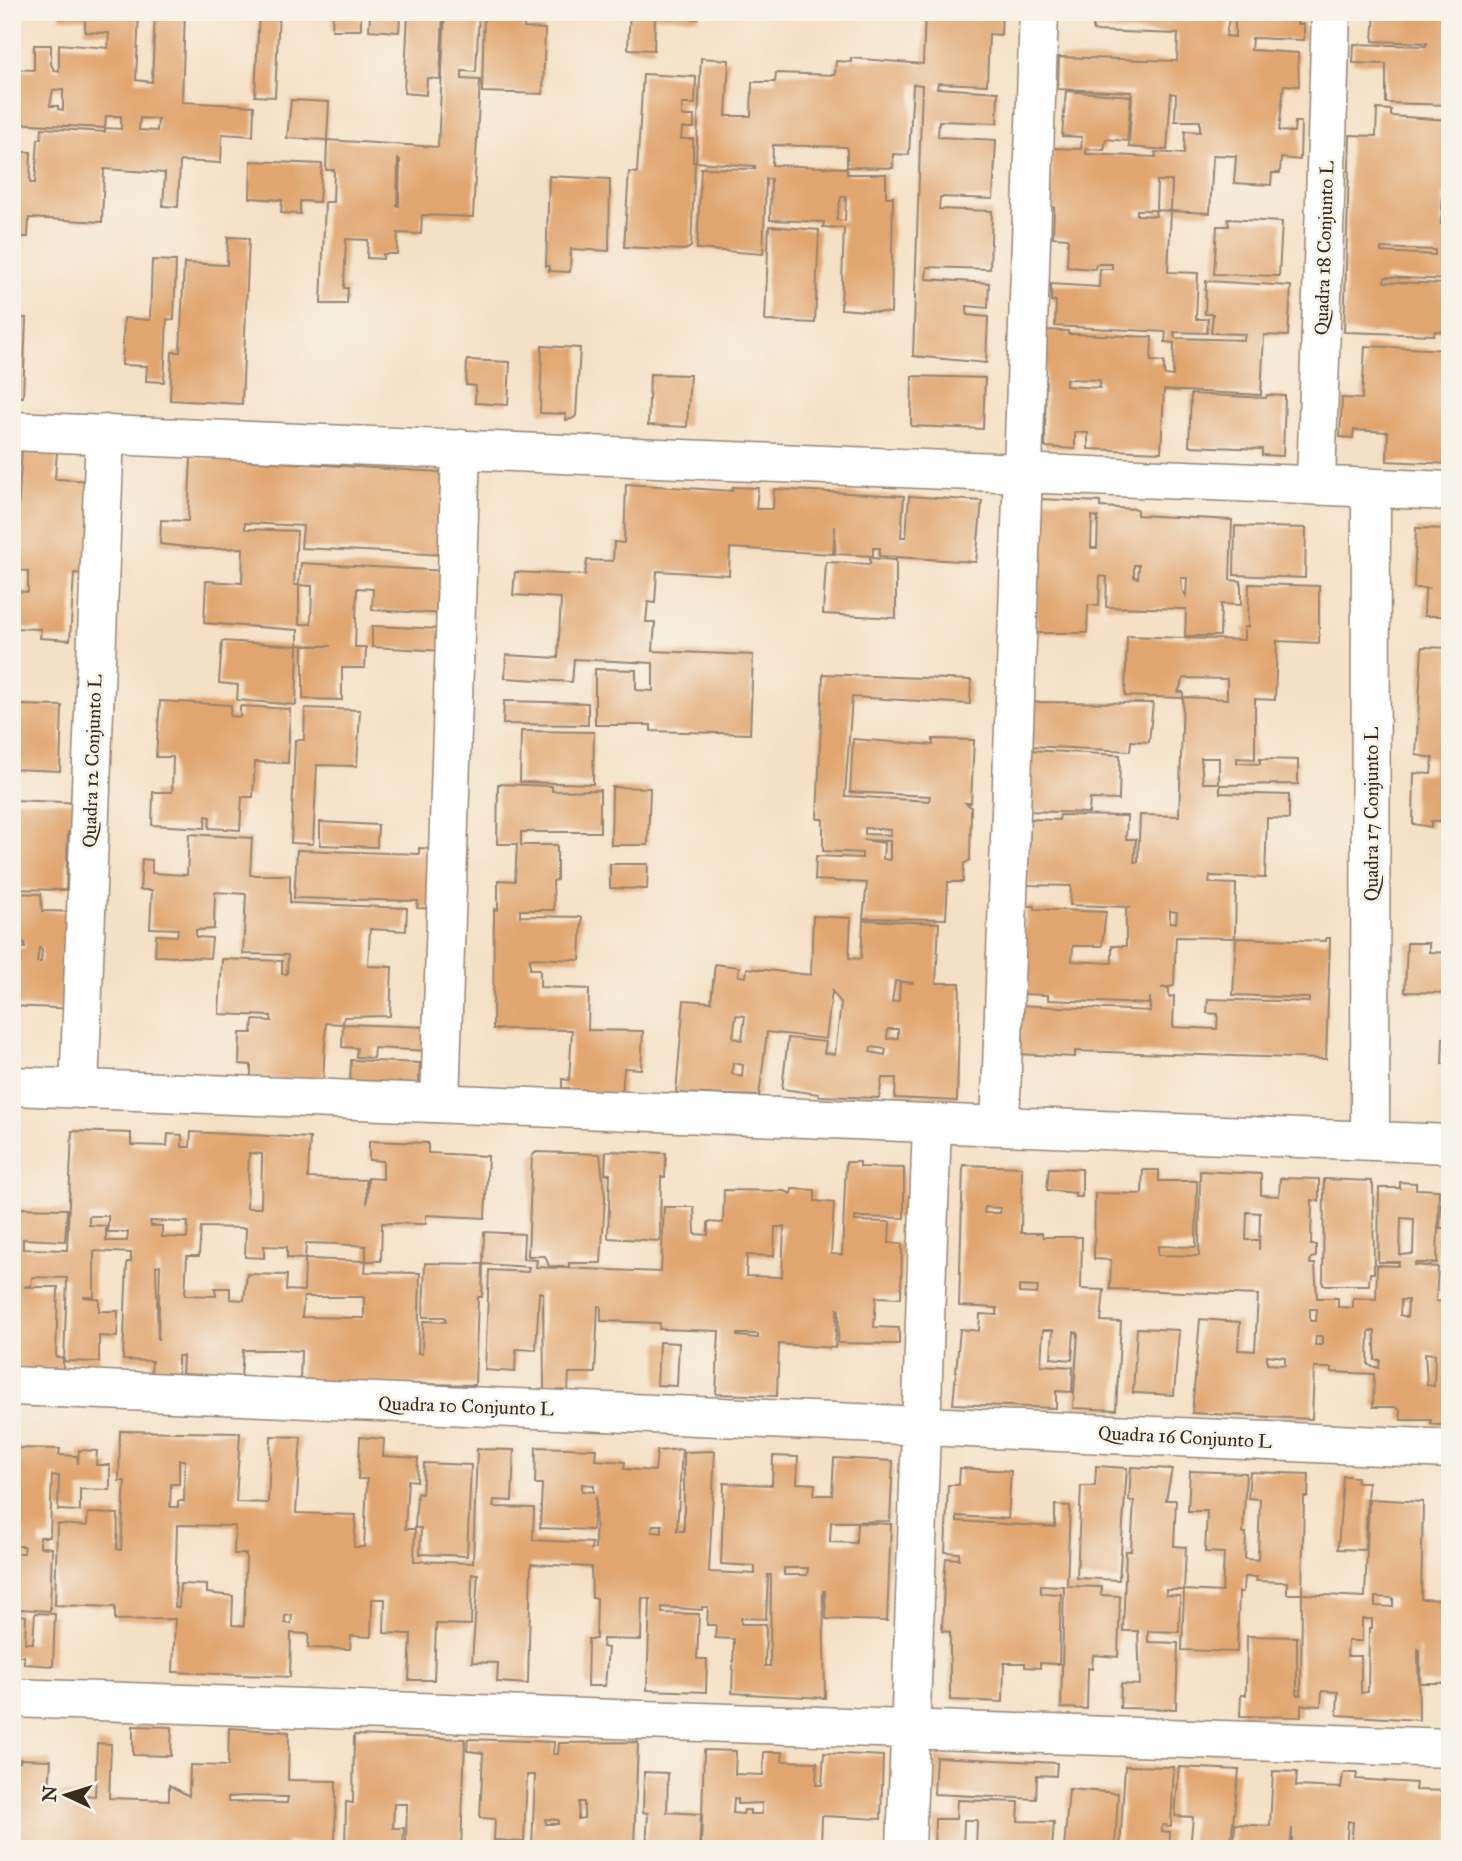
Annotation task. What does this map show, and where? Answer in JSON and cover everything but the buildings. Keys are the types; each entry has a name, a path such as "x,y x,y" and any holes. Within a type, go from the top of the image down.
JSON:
{"street":[{"path":"1000,1126 1039,12"},
{"name":"Quadra 18 Conjunto L","path":"1316,484 1331,12"},
{"path":"12,430 1450,491"},
{"name":"Quadra 12 Conjunto L","path":"79,1089 105,434"},
{"path":"440,1103 461,449"},
{"name":"Quadra 17 Conjunto L","path":"1370,1141 1371,488"},
{"path":"12,1086 1450,1144"},
{"path":"906,1849 932,1124"},
{"name":"Quadra 10 Conjunto L","path":"12,1386 921,1426"},
{"name":"Quadra 16 Conjunto L","path":"921,1426 1450,1449"},
{"path":"12,1698 1450,1748"}]}
